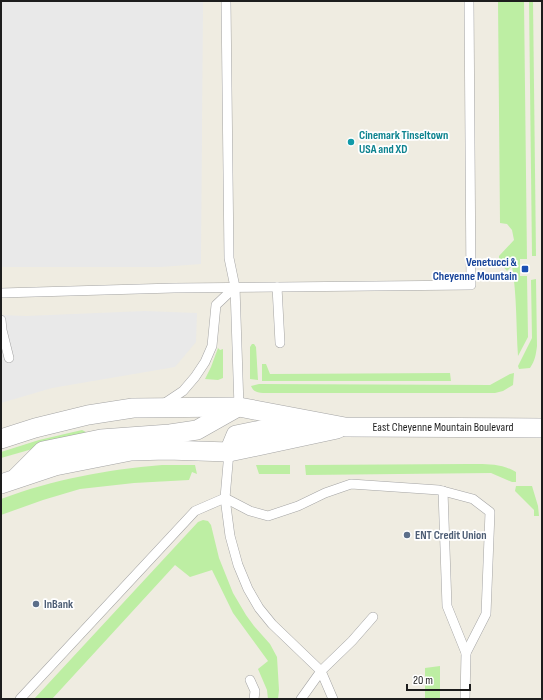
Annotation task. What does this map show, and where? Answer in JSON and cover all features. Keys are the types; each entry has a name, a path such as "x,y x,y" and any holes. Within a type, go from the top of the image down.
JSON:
{"street":[{"name":"East Cheyenne Mountain Boulevard","path":"9,481 43,451 102,439 170,434 197,430 239,407"},
{"name":"East Cheyenne Mountain Boulevard","path":"1,439 35,428 88,415 133,408 239,407 345,427 542,428"},
{"name":"East Cheyenne Mountain Boulevard","path":"229,452 236,435 271,428 322,422"},
{"name":"East Cheyenne Mountain Boulevard","path":"9,481 55,466 131,451 167,450 229,452 345,427"}],"lane":[{"path":"226,1 229,258 235,287 239,407"},
{"path":"1,293 277,286 471,285 469,1"},
{"path":"277,286 280,343"},
{"path":"158,408 183,391 205,362 212,346 216,305 235,287"},
{"path":"1,320 9,358"},
{"path":"229,452 225,498 230,536 238,566 248,589 259,608 272,624 321,671 333,699"},
{"path":"225,498 250,511 268,516 298,506 325,493 351,484 444,491 473,499 490,512 486,614 466,653"},
{"path":"444,491 447,606 466,653 465,699"},
{"path":"20,699 196,511 225,498"},
{"path":"301,699 321,671 352,641 373,617"},
{"path":"250,680 255,691 254,699"}],"green space":[{"path":"498,1 524,1 527,259 520,259 520,276 527,276 528,337 518,356 516,300 512,266 507,271 499,262 499,256 514,240 512,230 507,224 500,223"},
{"path":"529,1 533,1 536,256 532,256"},
{"path":"536,279 536,355 530,368 519,369 518,366 532,338 531,280"},
{"path":"252,344 256,347 258,380 250,379 250,347"},
{"path":"218,348 220,350 223,349 223,378 218,380 205,379 211,367"},
{"path":"262,364 266,364 270,374 450,373 451,381 262,381"},
{"path":"514,373 513,385 503,391 495,393 259,393 251,386 259,384 490,385"},
{"path":"82,430 86,432 85,434 1,458 1,452 39,440"},
{"path":"481,464 505,467 516,472 516,482 512,482 491,473 306,475 305,465"},
{"path":"162,465 195,465 197,474 192,472 189,480 134,483 80,489 1,515 1,499 21,492 80,476"},
{"path":"256,465 290,465 290,474 259,474"},
{"path":"516,486 532,486 538,506 539,516 534,516 534,510 515,491"},
{"path":"203,520 208,521 211,525 219,558 233,593 246,615 270,644 277,657 279,690 278,699 268,699 267,690 258,669 268,661 233,613 212,570 190,577 175,565 52,699 34,699 198,522"},
{"path":"440,666 440,699 425,698 425,668"}],"shaded area":[{"path":"1,1 203,1 201,264 161,267 1,267"},
{"path":"145,311 197,313 196,342 175,367 52,388 1,403 1,315 26,316"}],"place":[{"name":"Cinemark Tinseltown USA and XD","path":"351,142"},
{"name":"Venetucci & Cheyenne Mountain","path":"525,269"},
{"name":"ENT Credit Union","path":"407,535"},
{"name":"InBank","path":"36,604"}]}
